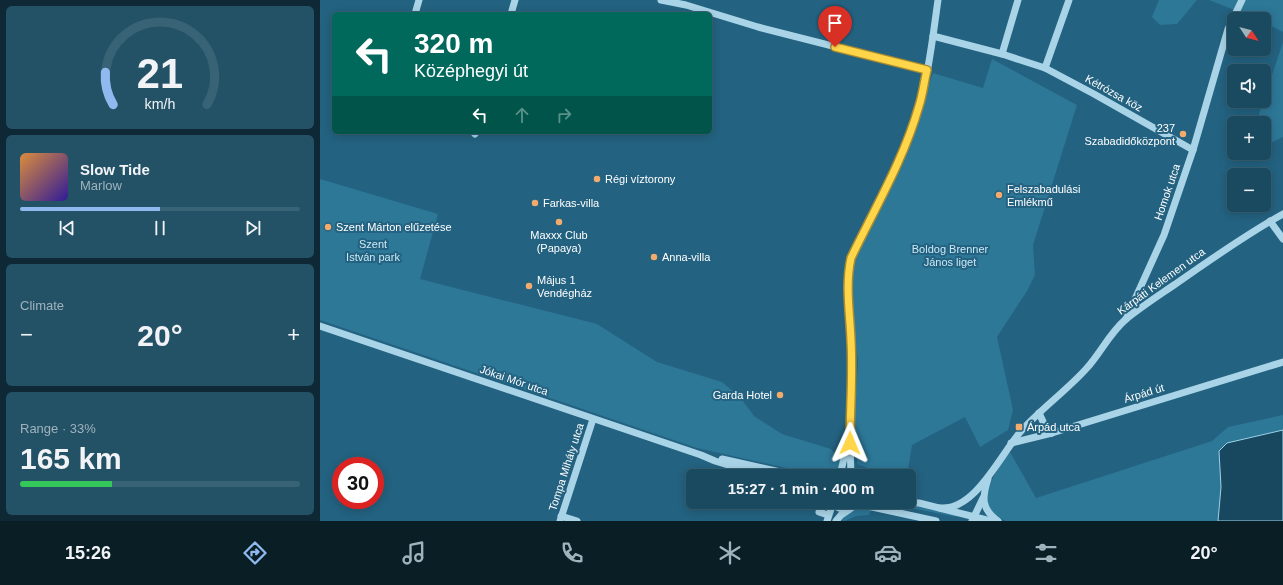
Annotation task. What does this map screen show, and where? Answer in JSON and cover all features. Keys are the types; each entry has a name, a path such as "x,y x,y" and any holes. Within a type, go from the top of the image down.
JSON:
{"street":[{"path":"416,12 419,0"},
{"path":"512,12 515,0"},
{"path":"661,0 686,5 709,12"},
{"path":"852,469 850,428 851,342 847,287 848,272 851,258 897,166 920,105 927,70 936,37 938,0"},
{"path":"1002,54 1018,0"},
{"path":"1044,68 1068,0"},
{"name":"Homok utca","path":"1126,320 1164,235 1194,150 1228,29 1242,0"},
{"path":"712,13 758,27 927,70"},
{"name":"Kétrózsa köz","path":"936,37 1002,54 1044,68 1194,150"},
{"name":"Kárpáti Kelemen utca","path":"940,508 952,506 968,499 990,475 1010,443 1038,413 1085,370 1100,352 1110,336 1126,320 1230,245 1283,214"},
{"path":"1270,221 1283,240"},
{"name":"Jókai Mór utca","path":"320,326 741,469"},
{"name":"Árpád út","path":"1010,443 1052,433 1283,362"},
{"path":"1038,413 1042,424 1052,433"},
{"name":"Tompa Mihály utca","path":"560,518 593,419"},
{"path":"842,469 850,428"},
{"name":"Jókai Mór utca","path":"701,455 766,469"},
{"name":"Kárpáti Kelemen utca","path":"973,519 984,496 990,475"},
{"path":"984,496 984,505 998,521"},
{"path":"916,503 940,508 973,519 991,521"},
{"path":"820,509 819,512 826,518"},
{"path":"836,521 841,515 850,509"},
{"path":"878,509 936,521"},
{"path":"560,518 577,521"}],"green space":[{"path":"1159,0 1197,0 1177,24 1160,25 1152,17"},
{"path":"1209,0 1283,0 1283,32 1271,26 1271,12 1239,12"},
{"path":"1283,42 1283,137 1271,143 1271,116 1258,116 1261,108 1271,108 1271,78"},
{"name":"Boldog Brenner János liget","path":"992,59 1077,105 1033,245 1035,275 1027,291 997,337 1013,410 1008,430 980,447 965,417 912,445 908,469 869,469 857,464 859,438 855,438 854,448 858,363 850,288 857,255 900,168 933,73 983,88"},
{"name":"Szent István park","path":"320,179 438,214 420,279 597,324 657,362 722,382 740,397 754,416 782,434 831,449 842,463 840,469 791,469 697,448 320,320"},
{"path":"1283,415 1283,430 1228,443 1219,451 1221,487 1218,521 1006,521 997,516 988,505 988,490 994,475 1002,461 1010,452 1036,498 1212,441 1228,427"},
{"path":"916,507 955,515 957,517 916,509"},
{"path":"857,509 871,510 869,515 856,516 845,521 840,520 847,514"}],"shaded area":[{"path":"1283,430 1283,521 1218,521 1221,487 1219,451 1227,443"}],"place":[{"name":"237 Szabadidőközpont","path":"1183,134"},
{"name":"Régi víztorony","path":"597,179"},
{"name":"Felszabadulási Emlékmű","path":"999,195"},
{"name":"Farkas-villa","path":"535,203"},
{"name":"Maxxx Club (Papaya)","path":"559,222"},
{"name":"Szent Márton elűzetése","path":"328,227"},
{"name":"Anna-villa","path":"654,257"},
{"name":"Május 1 Vendégház","path":"529,286"},
{"name":"Garda Hotel","path":"780,395"},
{"name":"Árpád utca","path":"1019,427"}],"route":[{"path":"835,47 927,70 920,105 910,134 897,166 851,258 848,272 847,287 851,342 850,443"}]}
